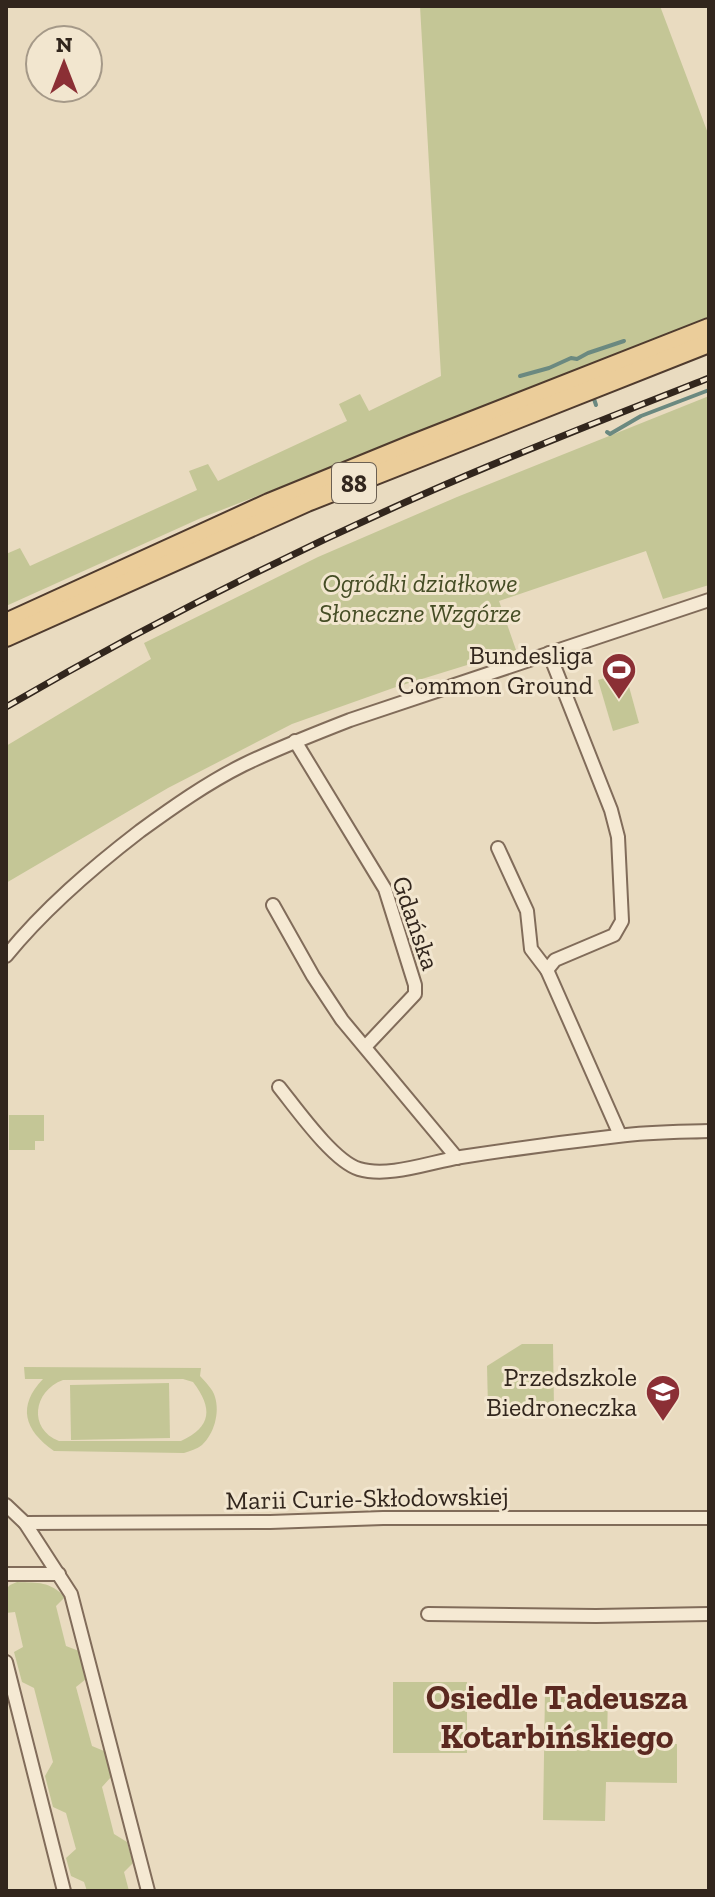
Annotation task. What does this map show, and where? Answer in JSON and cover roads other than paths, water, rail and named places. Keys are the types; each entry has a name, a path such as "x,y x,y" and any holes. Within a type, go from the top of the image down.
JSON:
{"main road":[{"name":"88","path":"6,623 257,508 709,328"},
{"name":"88","path":"6,637 307,502 709,343"}],"street":[{"path":"6,956 64,894 100,862 218,779 295,741 350,720 709,600"},
{"path":"547,970 555,960 614,935 622,921 618,837 611,810 549,653"},
{"name":"Gdańska","path":"295,741 385,889 415,985 415,994 365,1047"},
{"path":"498,848 527,911 531,949 547,970 620,1135"},
{"path":"273,905 342,1020 457,1158"},
{"path":"279,1087 319,1138 357,1169 393,1171 457,1158 620,1135 709,1131"},
{"path":"6,1505 25,1523 71,1594 148,1891"},
{"name":"Marii Curie-Skłodowskiej","path":"25,1523 709,1518"},
{"path":"6,1574 59,1574"},
{"path":"428,1614 709,1614"},
{"path":"6,1662 64,1891"}],"waterway":[{"path":"520,376 624,341"},
{"path":"607,432 610,434 641,416 709,390"},
{"path":"594,399 596,405"}],"railway":[{"path":"6,707 163,620 324,540 433,490 709,378"}],"place":[{"name":"Bundesliga Common Ground","path":"619,701"},
{"name":"Przedszkole Biedroneczka","path":"663,1423"}],"district":[{"name":"Osiedle Tadeusza Kotarbińskiego","path":"557,1716"}],"park label":[{"name":"Ogródki działkowe Słoneczne Wzgórze","path":"420,598"}]}
